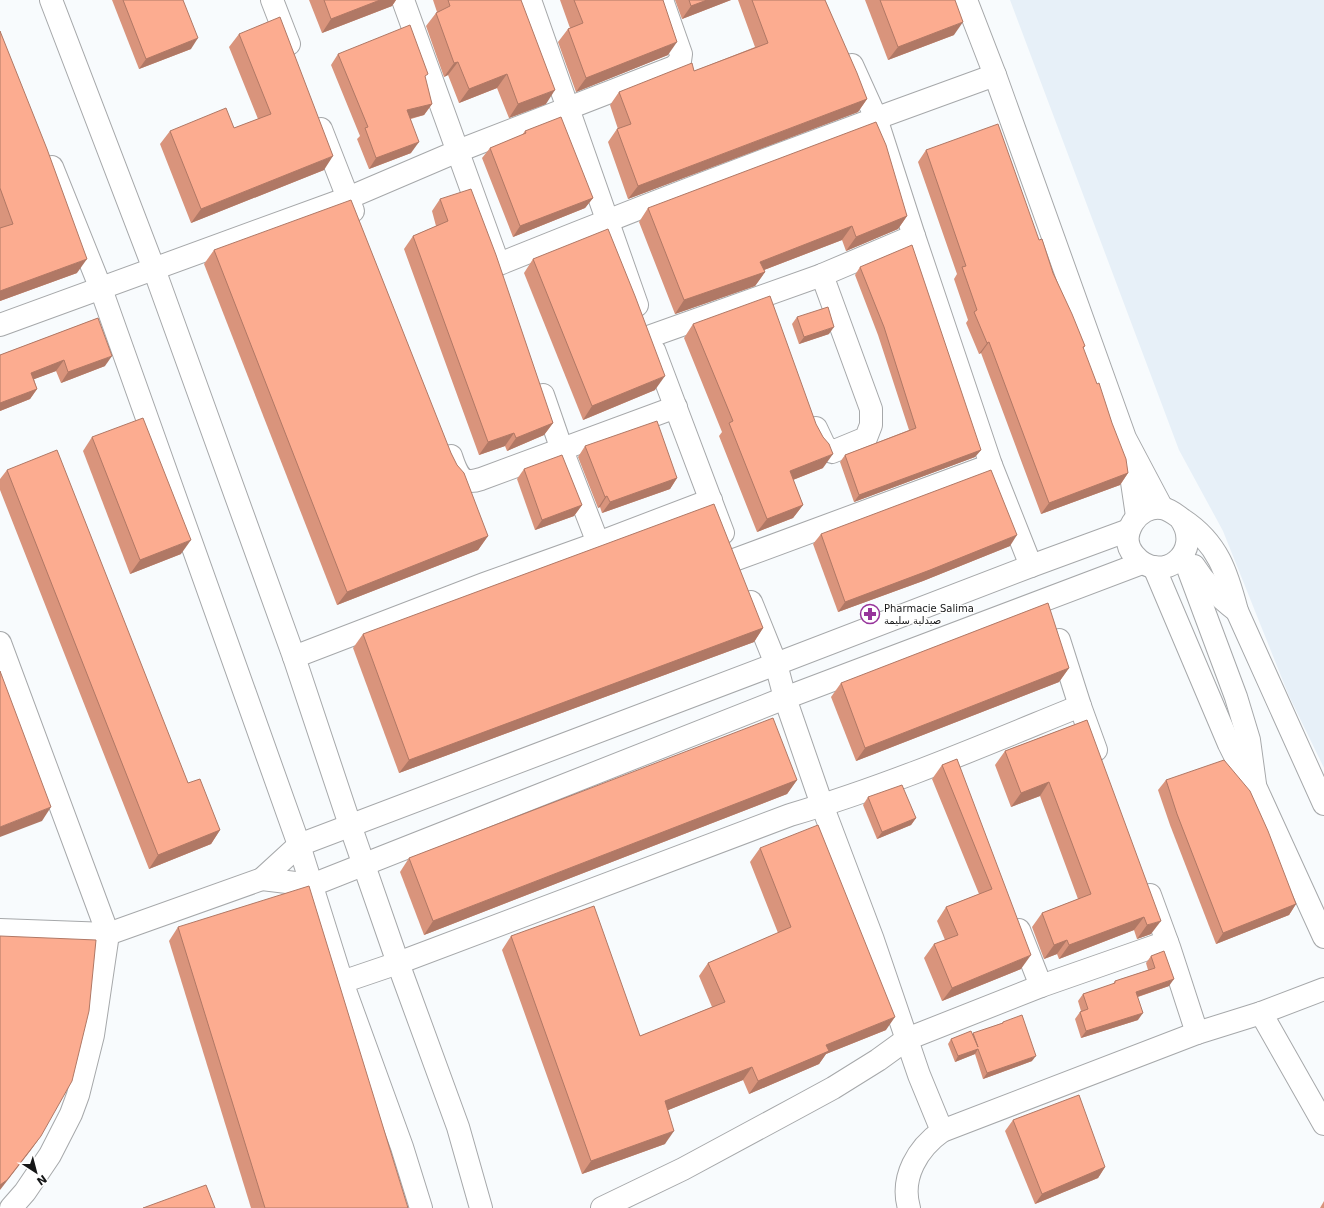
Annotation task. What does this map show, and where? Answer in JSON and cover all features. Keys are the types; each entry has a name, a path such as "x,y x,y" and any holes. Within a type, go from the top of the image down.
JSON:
{"street":[{"path":"51,0 154,269 294,657 398,963 458,1127 481,1208"},
{"path":"272,0 297,66"},
{"path":"403,0 506,286"},
{"path":"530,0 648,336 734,560 776,664 785,698 822,806 873,940 919,1075 942,1131"},
{"path":"0,325 348,198 458,151 674,67 680,61 681,54 662,0"},
{"path":"966,0 995,75 1125,438 1171,513 1185,524 1188,533 1188,541 1184,552 1177,561 1170,565 1162,567 1148,565 1133,554 1129,547 1128,538 1133,523 1125,438"},
{"path":"844,47 876,118 991,465 1031,566"},
{"path":"498,264 876,118 995,75"},
{"path":"314,110 359,227"},
{"path":"46,151 101,289 299,845 342,982 402,1147 421,1208"},
{"path":"648,336 822,274 914,236"},
{"path":"810,411 824,445 832,452 866,438 871,425 871,409 822,274"},
{"path":"768,294 776,316"},
{"path":"536,375 562,450 598,543"},
{"path":"444,440 457,472 463,479 470,482 562,450 676,407"},
{"path":"734,560 991,465"},
{"path":"294,657 484,584 711,500"},
{"path":"0,930 108,934 262,879 299,845 1031,566 1133,523 1145,511 1153,508 1171,513 1195,527 1211,544 1222,563 1229,580 1237,611 1324,804"},
{"path":"1184,552 1207,584 1221,599 1237,611"},
{"path":"1184,552 1236,697 1249,740 1256,788"},
{"path":"262,879 312,885 785,698 1050,612 1148,565"},
{"path":"1148,565 1229,744 1241,768 1256,788 1324,937"},
{"path":"1050,612 1080,706 1102,765"},
{"path":"0,643 108,934 93,1035 78,1095 71,1114 50,1155 25,1192 11,1208"},
{"path":"342,982 398,963 790,815 957,764 1080,706"},
{"path":"1142,875 1167,942 1197,1033"},
{"path":"1013,912 1041,986"},
{"path":"602,1208 683,1169 804,1104 878,1060 907,1039 1041,986 1167,942"},
{"path":"909,1208 906,1185 911,1169 924,1147 942,1131 1197,1033 1260,1013 1324,989"},
{"path":"1260,1013 1324,1124"}],"shaded area":[{"path":"1010,0 1324,0 1324,768 1289,696 1223,531 1179,450"}],"building":[{"path":"123,0 183,0 198,38 146,59"},
{"path":"324,0 380,0 331,19"},
{"path":"448,0 521,0 555,90 518,104 507,74 469,89 458,62 454,63 436,13 450,6"},
{"path":"574,0 663,0 677,42 586,78 568,29 583,23"},
{"path":"689,0 707,0 691,6"},
{"path":"752,0 825,0 867,99 638,186 617,129 631,124 619,92 692,63 694,71 768,43"},
{"path":"880,0 955,0 963,22 898,47"},
{"path":"280,17 333,156 201,209 170,131 226,108 234,128 271,114 239,34"},
{"path":"410,25 428,74 425,76 432,104 407,110 419,142 376,158 365,128 368,127 338,54"},
{"path":"0,31 47,149 87,259 0,291 0,228 13,224 0,188"},
{"path":"561,117 593,198 520,226 490,148 526,133 525,131"},
{"path":"876,122 886,145 907,216 856,237 852,226 760,262 765,272 684,300 648,208"},
{"path":"998,124 1039,240 1042,239 1053,273 1085,346 1083,347 1097,384 1099,383 1126,459 1128,473 1049,503 989,342 987,343 974,312 977,310 962,267 966,266 926,150"},
{"path":"471,189 496,255 553,423 516,438 514,433 488,442 413,236 448,221 440,199"},
{"path":"351,200 451,453 457,465 464,473 488,536 347,592 214,250"},
{"path":"608,229 665,376 592,406 533,259"},
{"path":"912,245 981,450 859,495 845,455 916,428 884,327 860,267"},
{"path":"770,296 816,424 823,437 829,444 833,454 790,471 803,505 767,519 729,423 733,421 693,324"},
{"path":"828,307 834,327 804,337 797,317"},
{"path":"98,318 112,356 68,372 64,360 31,373 37,389 0,403 0,355"},
{"path":"143,418 191,540 140,560 92,437"},
{"path":"657,421 677,478 610,502 607,496 605,497 585,446"},
{"path":"57,450 188,783 200,779 220,830 158,855 7,470"},
{"path":"562,455 582,505 542,520 524,469"},
{"path":"991,470 1017,535 845,602 821,534"},
{"path":"714,504 763,628 409,760 363,634"},
{"path":"1048,603 1069,668 865,748 841,683"},
{"path":"0,671 51,807 0,827"},
{"path":"773,718 797,780 433,921 409,858"},
{"path":"1087,720 1161,921 1147,925 1144,917 1069,945 1067,940 1054,945 1042,913 1091,894 1049,782 1021,793 1005,751"},
{"path":"957,759 1031,955 952,988 934,944 958,935 946,907 992,889 942,765"},
{"path":"1224,760 1250,791 1268,831 1296,904 1223,933 1177,814 1166,780"},
{"path":"902,785 916,818 882,832 868,797"},
{"path":"818,825 895,1017 826,1045 829,1051 758,1081 752,1067 665,1101 674,1131 591,1161 511,936 594,906 640,1036 725,1002 708,963 791,927 760,848"},
{"path":"309,886 408,1208 265,1208 178,927"},
{"path":"0,936 96,940 89,1011 72,1081 41,1136 7,1180 0,1185"},
{"path":"1164,951 1174,979 1136,992 1143,1013 1086,1031 1080,1012 1088,1009 1083,994 1115,983 1115,981 1155,968 1151,956"},
{"path":"1022,1015 1036,1056 987,1073 978,1049 958,1056 951,1039 971,1031 978,1047 973,1033"},
{"path":"1079,1095 1105,1167 1042,1194 1013,1120"},
{"path":"206,1185 215,1208 143,1208"}],"place":[{"name":"Pharmacie Salima صيدلية سليمة","path":"870,614"}]}
